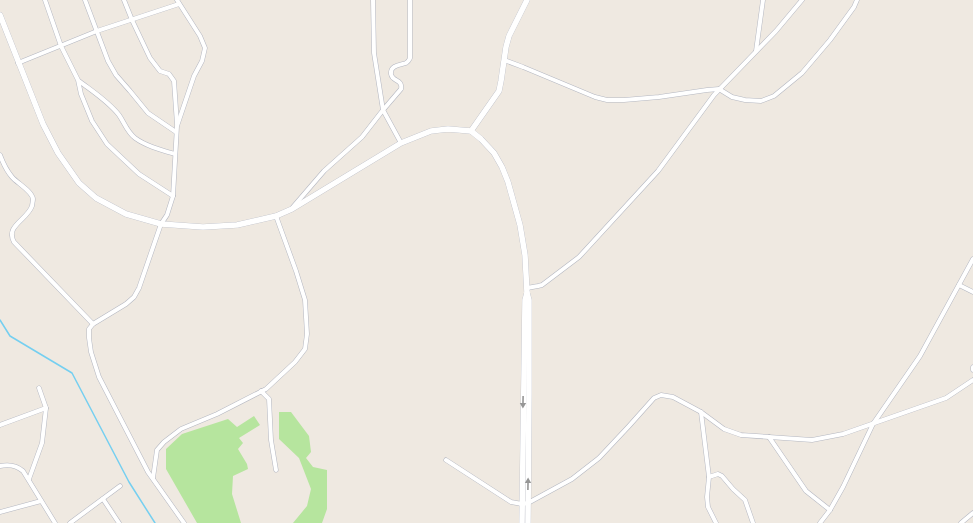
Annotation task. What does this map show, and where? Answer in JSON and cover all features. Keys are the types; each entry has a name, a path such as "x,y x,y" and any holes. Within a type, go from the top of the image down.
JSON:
{"street":[{"path":"45,0 61,46 78,80 81,94 92,121 107,144 139,174 173,196"},
{"path":"85,0 108,62 116,75 148,113 176,132"},
{"path":"124,0 150,58 160,71 169,74 174,81 177,126"},
{"path":"373,0 374,52 383,110 401,143"},
{"path":"292,208 324,171 362,137 401,89 401,84 393,78 391,74 392,69 398,65 406,63 410,58 410,0"},
{"path":"471,131 499,91 509,36 527,0"},
{"path":"756,52 763,0"},
{"path":"527,290 542,285 579,257 658,171 719,89 776,31 802,0"},
{"path":"504,60 595,97 607,100 660,97 701,90 719,89 732,97 761,101 774,96 802,73 830,40 854,7 857,0"},
{"path":"18,63 97,31 132,20 178,2 200,36 205,48 202,61 194,76 177,126 173,196 167,214 161,224 139,288 134,297 126,304 93,324 89,329 91,352 99,377 145,466 184,523"},
{"path":"0,15 43,124 58,153 79,183 96,198 126,214 161,224 203,227 237,225 276,216 401,143 431,131 448,128 471,131 481,139 494,153 508,182 520,225 529,300 529,402 525,504 522,523"},
{"path":"78,80 106,102 119,115 126,128 134,137 149,146 175,154"},
{"path":"0,155 6,170 33,199 29,211 14,227 11,234 12,239 93,324"},
{"path":"153,479 157,450 164,442 181,429 217,414 266,389 295,362 305,349 307,334 305,300 276,216"},
{"path":"820,523 830,510 843,487 873,424 920,356 973,259"},
{"path":"959,284 973,292"},
{"path":"446,460 511,502 525,504 572,479 599,458 654,398 661,395 673,397 700,412 724,429 741,435 812,440 842,434 946,398 973,380"},
{"path":"29,479 42,443 46,408 39,388"},
{"path":"261,391 269,399 271,440 276,470"},
{"path":"0,425 46,408"},
{"path":"700,412 708,477 708,507 716,523"},
{"path":"769,437 806,491 830,510"},
{"path":"0,466 8,464 14,465 23,472 29,479 55,523"},
{"path":"708,477 718,474 722,476 745,500 753,523"},
{"path":"70,523 120,486"},
{"path":"103,499 119,523"},
{"path":"0,512 41,501"},
{"path":"525,504 528,523"},
{"path":"961,523 973,513"}],"green space":[{"path":"279,412 291,412 309,436 311,452 306,458 313,467 327,470 327,509 322,523 293,523 307,506 311,489 299,458 279,439"},
{"path":"254,416 260,425 239,438 243,443 238,449 247,464 248,469 233,476 232,494 241,523 197,523 166,469 166,449 182,434 228,419 237,427"}],"waterway":[{"path":"0,320 10,336 72,373 129,482 155,523"}]}
